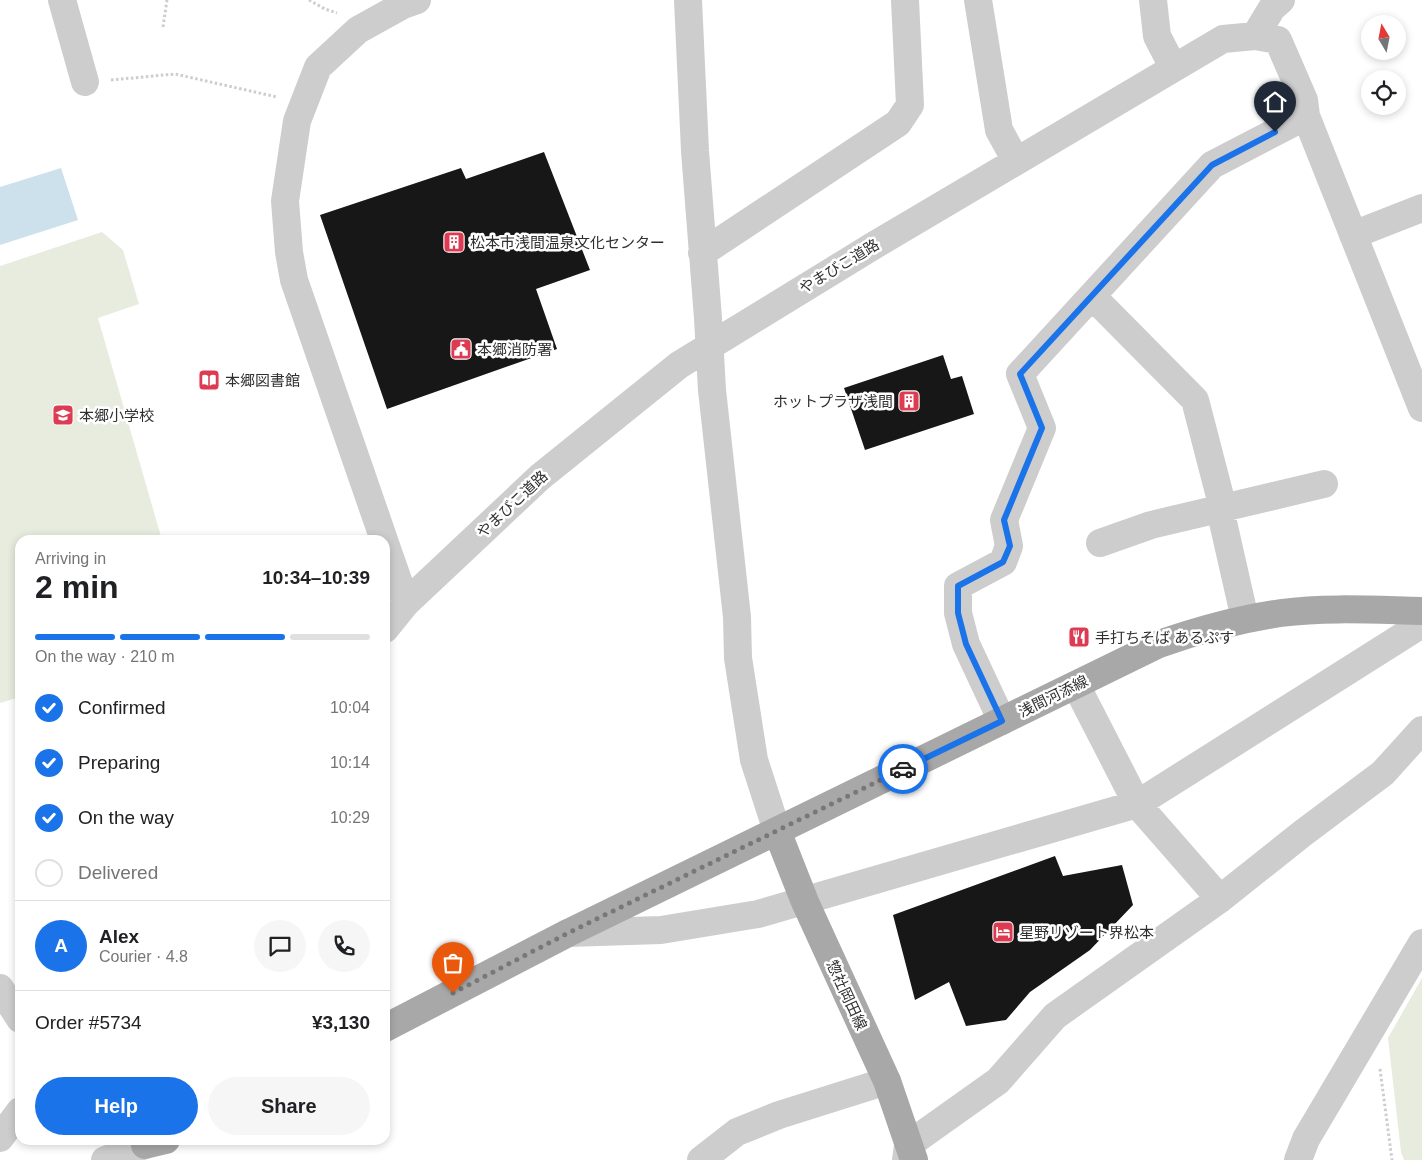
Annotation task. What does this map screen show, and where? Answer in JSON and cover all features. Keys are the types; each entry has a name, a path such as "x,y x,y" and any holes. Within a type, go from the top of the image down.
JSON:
{"main road":[{"name":"浅間河添線","path":"390,1025 568,933 1159,644 1198,630 1282,613 1331,610 1422,611"},
{"name":"惣社岡田線","path":"777,831 805,902 887,1081 909,1155"}],"street":[{"path":"62,0 85,82"},
{"path":"382,535 294,280 289,252 285,201 297,121 318,67 358,30 403,5 417,0"},
{"path":"688,0 690,77 712,390 737,617 738,658 754,760 777,831"},
{"path":"702,253 898,123 910,106 905,0"},
{"path":"978,0 999,130 1016,161"},
{"path":"1153,0 1157,36 1173,67"},
{"path":"1255,36 1272,8 1281,0"},
{"name":"やまびこ道路","path":"390,623 406,603 540,476 679,366 710,345 873,246 1223,38 1255,36 1278,40 1304,100 1306,116"},
{"path":"1002,721 966,644 958,613 958,586 1003,562 1010,546 1004,520 1042,428 1020,374 1212,165 1306,116 1422,408"},
{"path":"1353,235 1422,208"},
{"path":"1092,296 1195,400 1222,508 1245,619"},
{"path":"1100,543 1151,526 1324,484"},
{"path":"390,558 406,603"},
{"path":"568,933 661,930 758,914 805,902 1137,804 1422,624"},
{"path":"1076,685 1137,804 1220,899"},
{"path":"909,1155 998,1082 1055,1016 1220,899 1303,832 1383,773 1422,730"},
{"path":"1298,1160 1306,1140 1422,944"},
{"path":"0,988 15,1011"},
{"path":"701,1160 737,1132 779,1115 887,1081"},
{"path":"0,1138 15,1118"},
{"path":"105,1160 150,1146"}],"path":[{"path":"163,28 167,0"},
{"path":"85,82 175,74 304,103"},
{"path":"1368,1035 1377,1051 1392,1160"}],"shaded area":[{"name":"本郷小学校","path":"102,232 123,250 139,304 98,318 161,535 15,535 15,698 0,703 0,266"},
{"path":"1422,978 1422,1160 1404,1160 1401,1152 1388,1038"}],"water":[{"path":"61,168 78,220 0,245 0,187"}],"building":[{"name":"松本市浅間温泉文化センター","path":"544,152 590,270 536,289 557,349 387,409 320,215 461,168 466,179"},
{"name":"ホットプラザ浅間","path":"943,355 951,379 962,376 974,414 865,450 844,388"},
{"name":"星野リゾート界松本","path":"1055,856 1063,876 1122,865 1133,905 1090,950 1030,992 1006,1020 966,1026 949,982 915,1000 893,915"}],"way so far":[{"path":"453,993 568,933 903,769"}],"place":[{"name":"松本市浅間温泉文化センター","path":"454,242"},
{"name":"本郷消防署","path":"461,349"},
{"name":"本郷図書館","path":"209,380"},
{"name":"ホットプラザ浅間","path":"909,401"},
{"name":"本郷小学校","path":"63,415"},
{"name":"手打ちそば あるぷす","path":"1079,637"},
{"name":"星野リゾート界松本","path":"1003,932"}],"route":[{"path":"903,769 1002,721 966,644 958,613 958,586 1003,562 1010,546 1004,520 1042,428 1020,374 1212,165 1275,132"}]}
